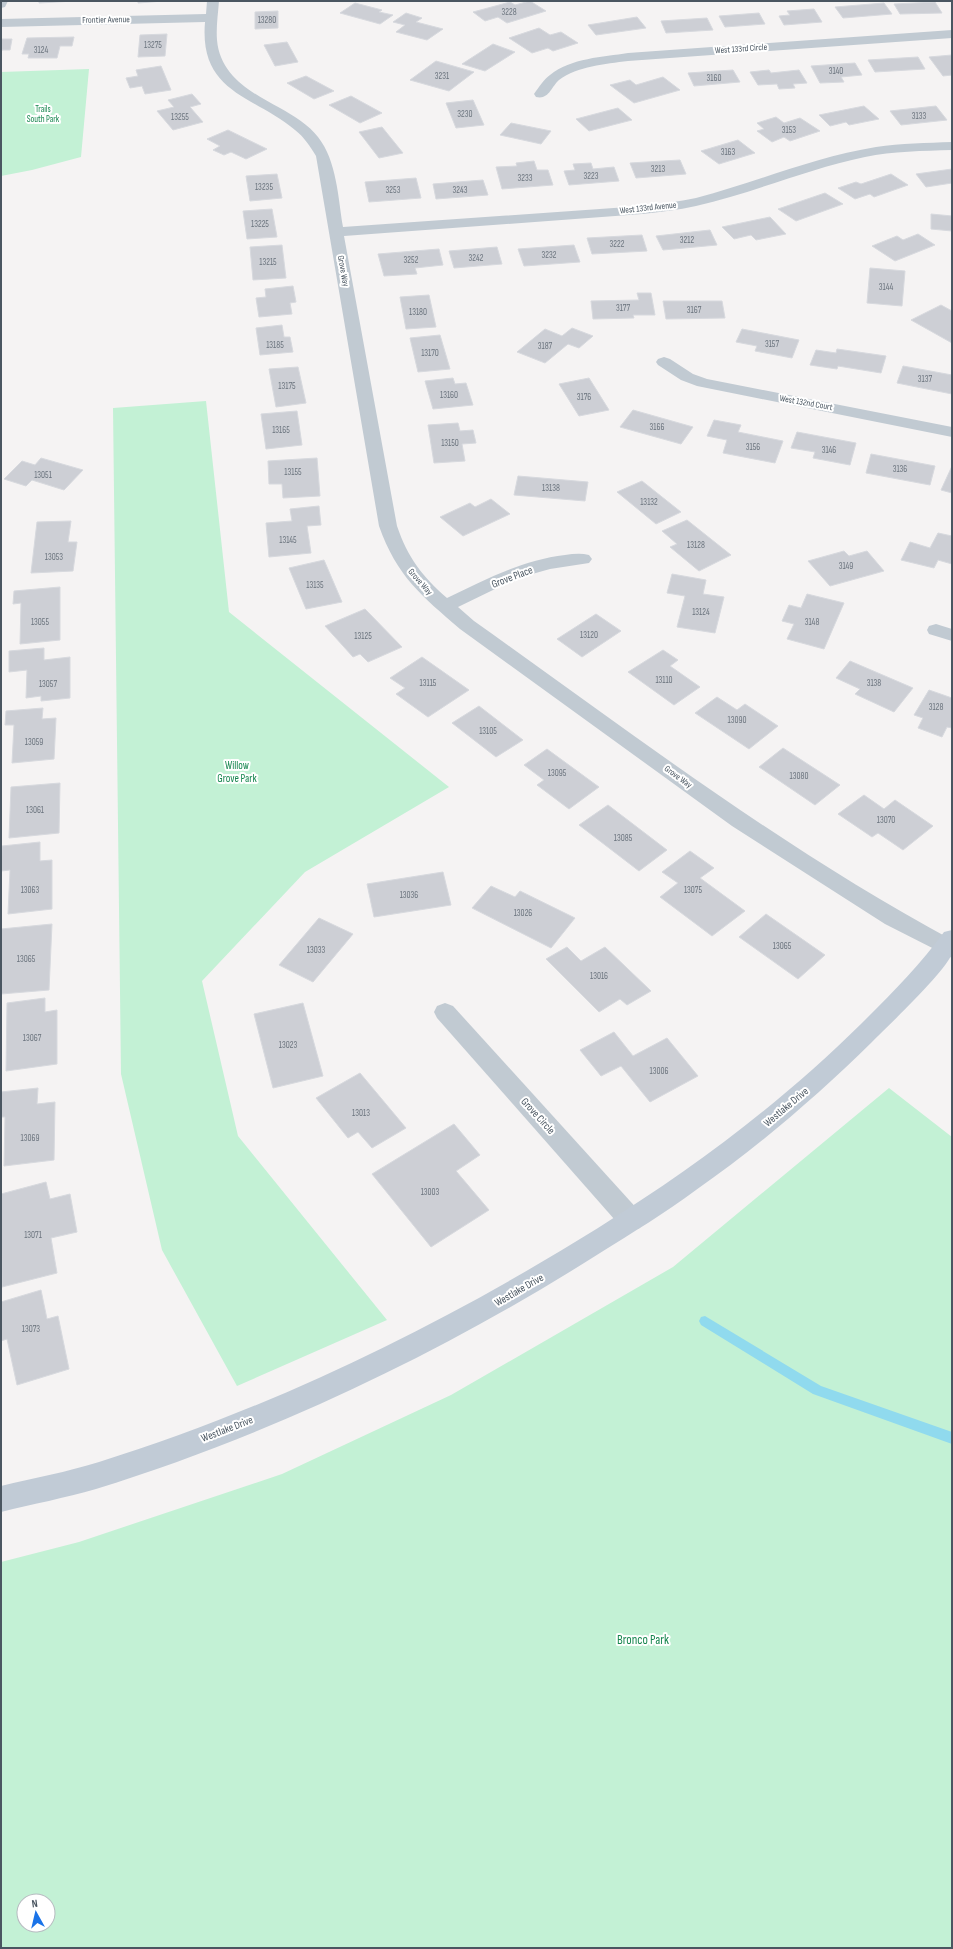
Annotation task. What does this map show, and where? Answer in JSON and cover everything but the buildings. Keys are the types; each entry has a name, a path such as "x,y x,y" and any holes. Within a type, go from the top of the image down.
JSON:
{"street":[{"name":"Frontier Avenue","path":"1,23 213,10"},
{"name":"Grove Way","path":"213,10 212,52 219,69 231,83 247,96 298,125 310,136 321,152 388,526 403,561 422,586 444,607 467,625 739,821 893,918 950,945"},
{"name":"West 133rd Circle","path":"541,94 554,78 562,73 603,61 628,57 952,34"},
{"name":"West 133rd Avenue","path":"336,232 642,210 677,205 718,196 821,164 865,153 913,147 952,146"},
{"name":"West 132nd Court","path":"664,362 687,377 703,383 952,432"},
{"name":"Grove Place","path":"444,607 512,574 549,563 583,559"},
{"name":"Westlake Drive","path":"1,1499 107,1472 236,1427 322,1391 469,1318 559,1267 686,1185 729,1153 797,1098 842,1057 892,1007 950,945"},
{"name":"Grove Circle","path":"445,1012 631,1220"}],"green space":[{"name":"Trails South Park","path":"89,69 81,157 32,170 1,176 1,72"},
{"name":"Willow Grove Park","path":"206,401 229,612 449,787 305,872 202,981 238,1136 387,1320 237,1386 162,1250 121,1074 113,408"},
{"name":"Bronco Park","path":"889,1088 952,1137 952,1948 1,1948 1,1562 79,1542 282,1474 451,1395 673,1267"}],"waterway":[{"path":"705,1321 817,1390 952,1438"}]}
